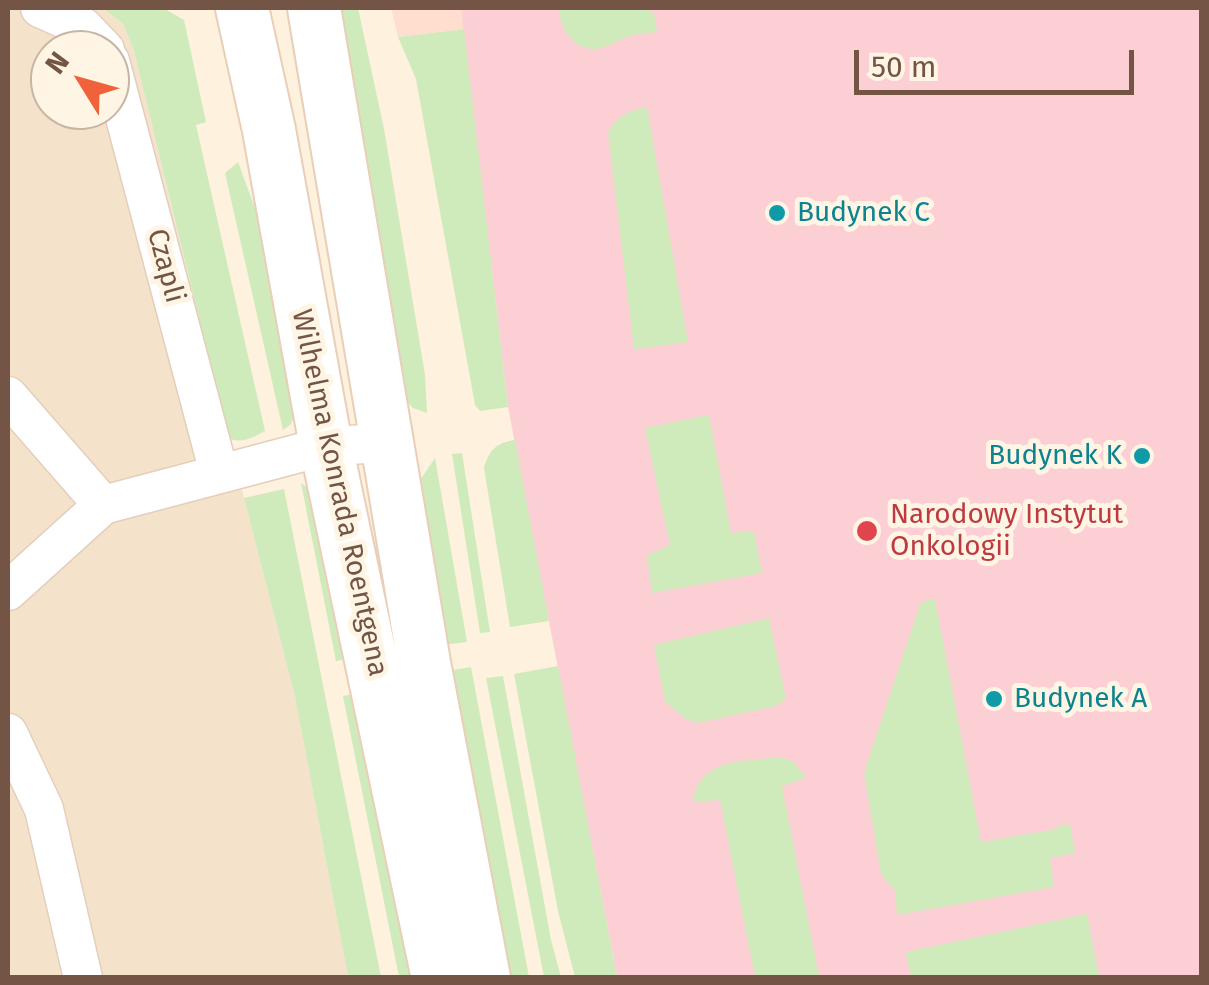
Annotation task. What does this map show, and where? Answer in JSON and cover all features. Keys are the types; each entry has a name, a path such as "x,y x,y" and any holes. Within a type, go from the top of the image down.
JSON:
{"street":[{"path":"40,8 86,30"},
{"name":"Wilhelma Konrada Roentgena","path":"242,8 269,130 326,446 438,978"},
{"name":"Wilhelma Konrada Roentgena","path":"314,8 424,663 484,978"},
{"name":"Czapli","path":"128,130 219,473"},
{"path":"8,396 103,504"},
{"path":"8,592 103,504 326,446 389,442"},
{"path":"8,733 44,809 83,978"}],"shaded area":[{"path":"8,8 103,8 125,30 30,30 30,130 130,130 130,41 134,51 295,697 348,977 8,977"},
{"path":"391,8 461,8 464,29 398,37"},
{"name":"Narodowy Instytut Onkologii","path":"461,8 1201,8 1201,977 617,977 508,407"}],"green space":[{"path":"103,8 163,8 184,20 206,122 196,125 265,431 247,439 228,438 130,30"},
{"path":"341,8 358,8 384,129 425,375 427,413 413,408 402,396"},
{"path":"559,8 647,8 654,14 657,32 586,48 566,33"},
{"path":"464,29 508,407 480,411 475,405 416,79 398,37"},
{"path":"647,107 688,342 634,349 608,132 624,115"},
{"path":"238,162 272,254 296,410 291,424 283,430 225,173"},
{"path":"709,415 731,533 754,531 762,573 652,593 647,555 670,545 645,428"},
{"path":"515,440 549,621 510,627 484,468 494,448"},
{"path":"462,453 490,632 480,633 452,454"},
{"path":"435,458 467,642 442,645 418,483"},
{"path":"301,483 312,491 352,658 336,661"},
{"path":"284,489 381,977 348,977 295,697 244,498"},
{"path":"935,599 981,842 1070,824 1075,853 1050,858 1054,887 897,915 895,891 881,874 864,773 921,602"},
{"path":"769,618 786,699 776,706 697,723 665,702 654,645"},
{"path":"558,666 617,977 575,977 558,911 514,674"},
{"path":"471,667 529,977 504,977 447,671"},
{"path":"503,676 561,977 544,977 486,678"},
{"path":"359,693 417,977 399,977 343,696"},
{"path":"781,757 794,762 806,778 782,786 819,977 755,977 720,800 693,802 697,787 714,769"},
{"path":"1087,914 1099,977 911,977 906,952"}],"place":[{"name":"Budynek C","path":"777,213"},
{"name":"Budynek K","path":"1142,456"},
{"name":"Narodowy Instytut Onkologii","path":"867,531"},
{"name":"Budynek A","path":"994,699"}]}
